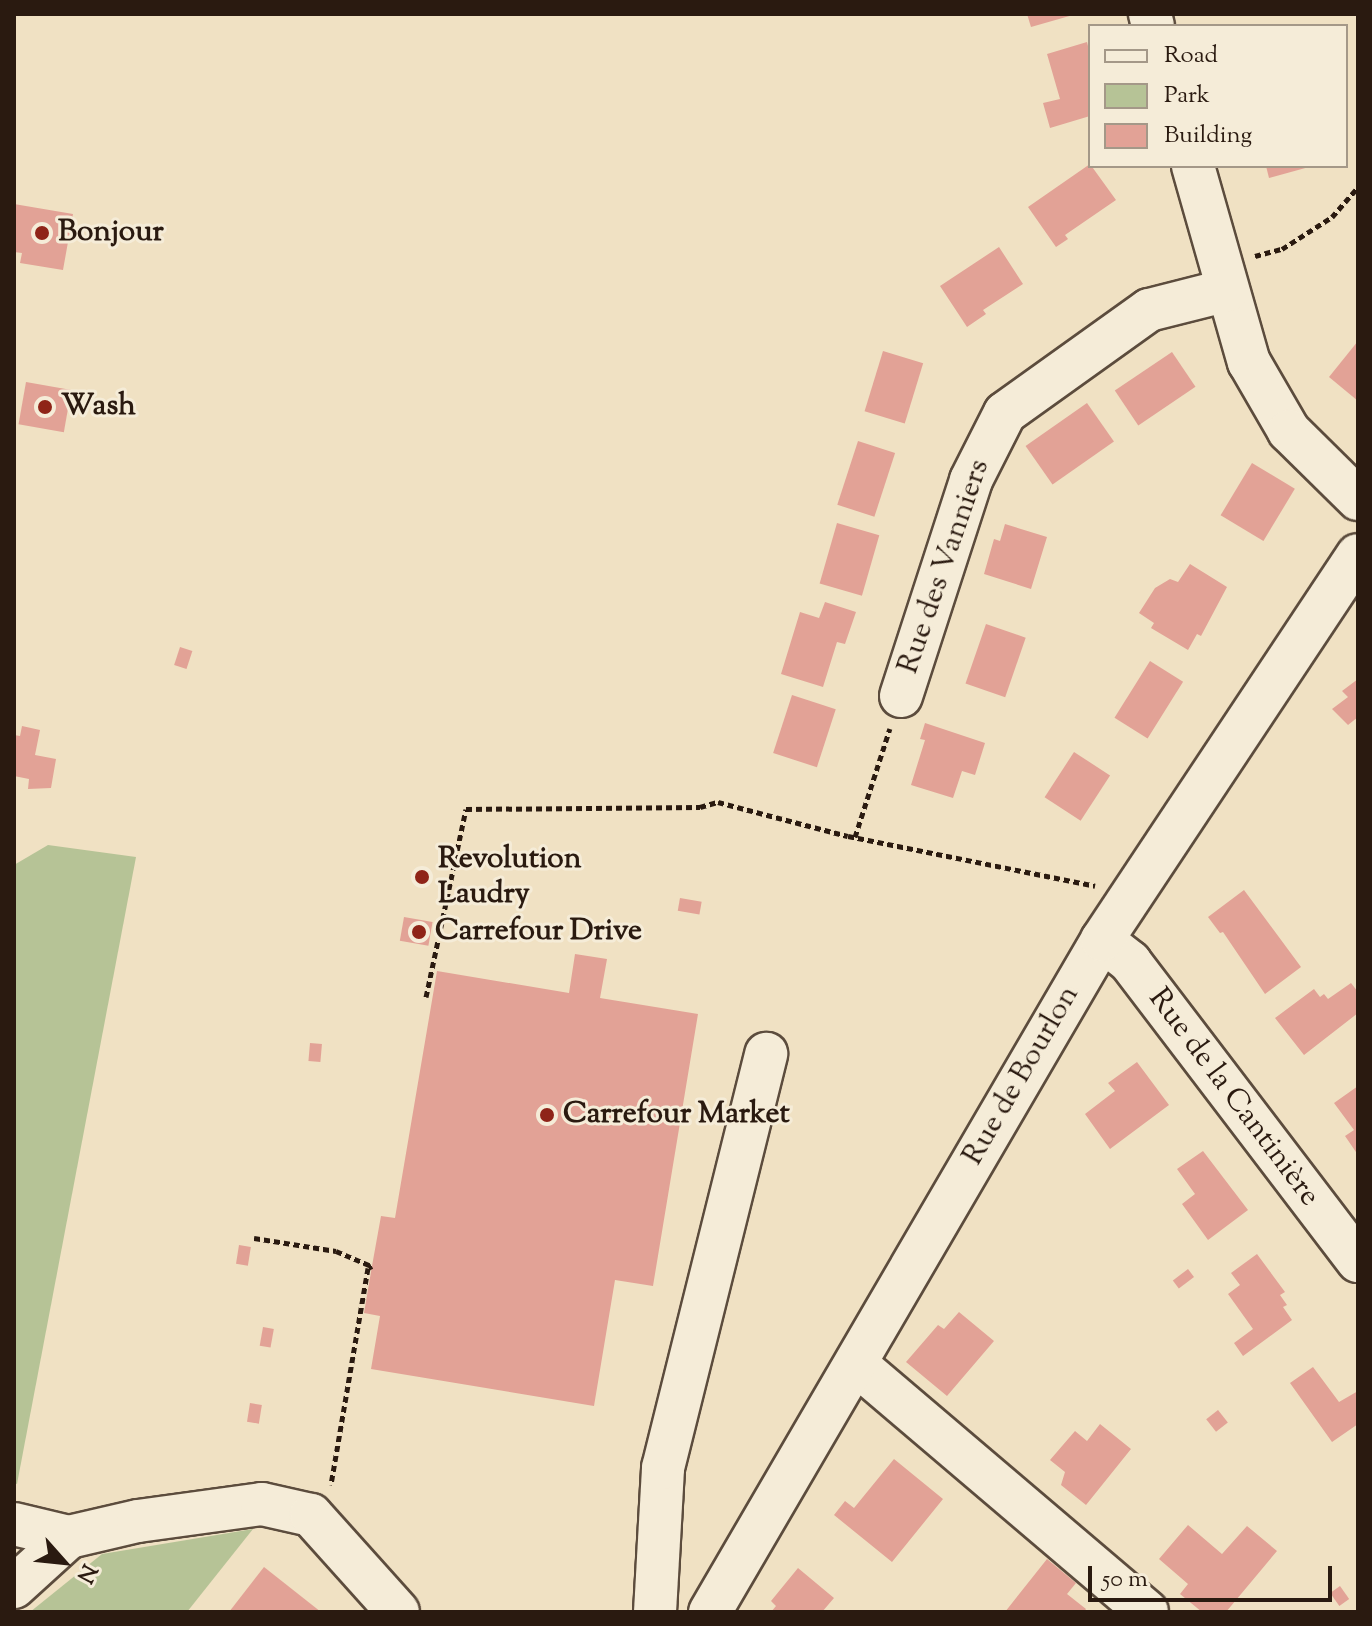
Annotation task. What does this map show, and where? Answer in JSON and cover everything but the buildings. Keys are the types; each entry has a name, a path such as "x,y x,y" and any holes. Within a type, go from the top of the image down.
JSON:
{"street":[{"path":"1194,168 1249,362 1289,431 1358,499"},
{"name":"Rue des Vanniers","path":"901,696 971,480 1005,413 1149,310 1226,281"},
{"name":"Rue de Bourlon","path":"710,1612 1102,940 1358,555"},
{"name":"Rue de la Cantinière","path":"1102,940 1130,962 1358,1261"},
{"path":"655,1612 663,1468 766,1054"},
{"path":"856,1364 1147,1612"},
{"path":"14,1524 69,1537 138,1521 262,1504 311,1515 398,1612"},
{"path":"14,1587 69,1537"}],"path":[{"path":"1226,281 1265,251 1282,249 1332,217 1358,187"},
{"path":"855,837 901,696"},
{"path":"426,997 466,809 700,807 718,802 855,837 1131,893"},
{"path":"254,1238 336,1251 372,1266 368,1268 330,1493"}],"green space":[{"path":"48,845 136,857 17,1484 14,1483 14,865"},
{"path":"253,1529 187,1612 30,1612 102,1554"}],"place":[{"name":"Bonjour","path":"42,233"},
{"name":"Wash","path":"45,407"},
{"name":"Revolution Laudry","path":"422,877"},
{"name":"Carrefour Drive","path":"419,932"},
{"name":"Carrefour Market","path":"547,1115"}]}
